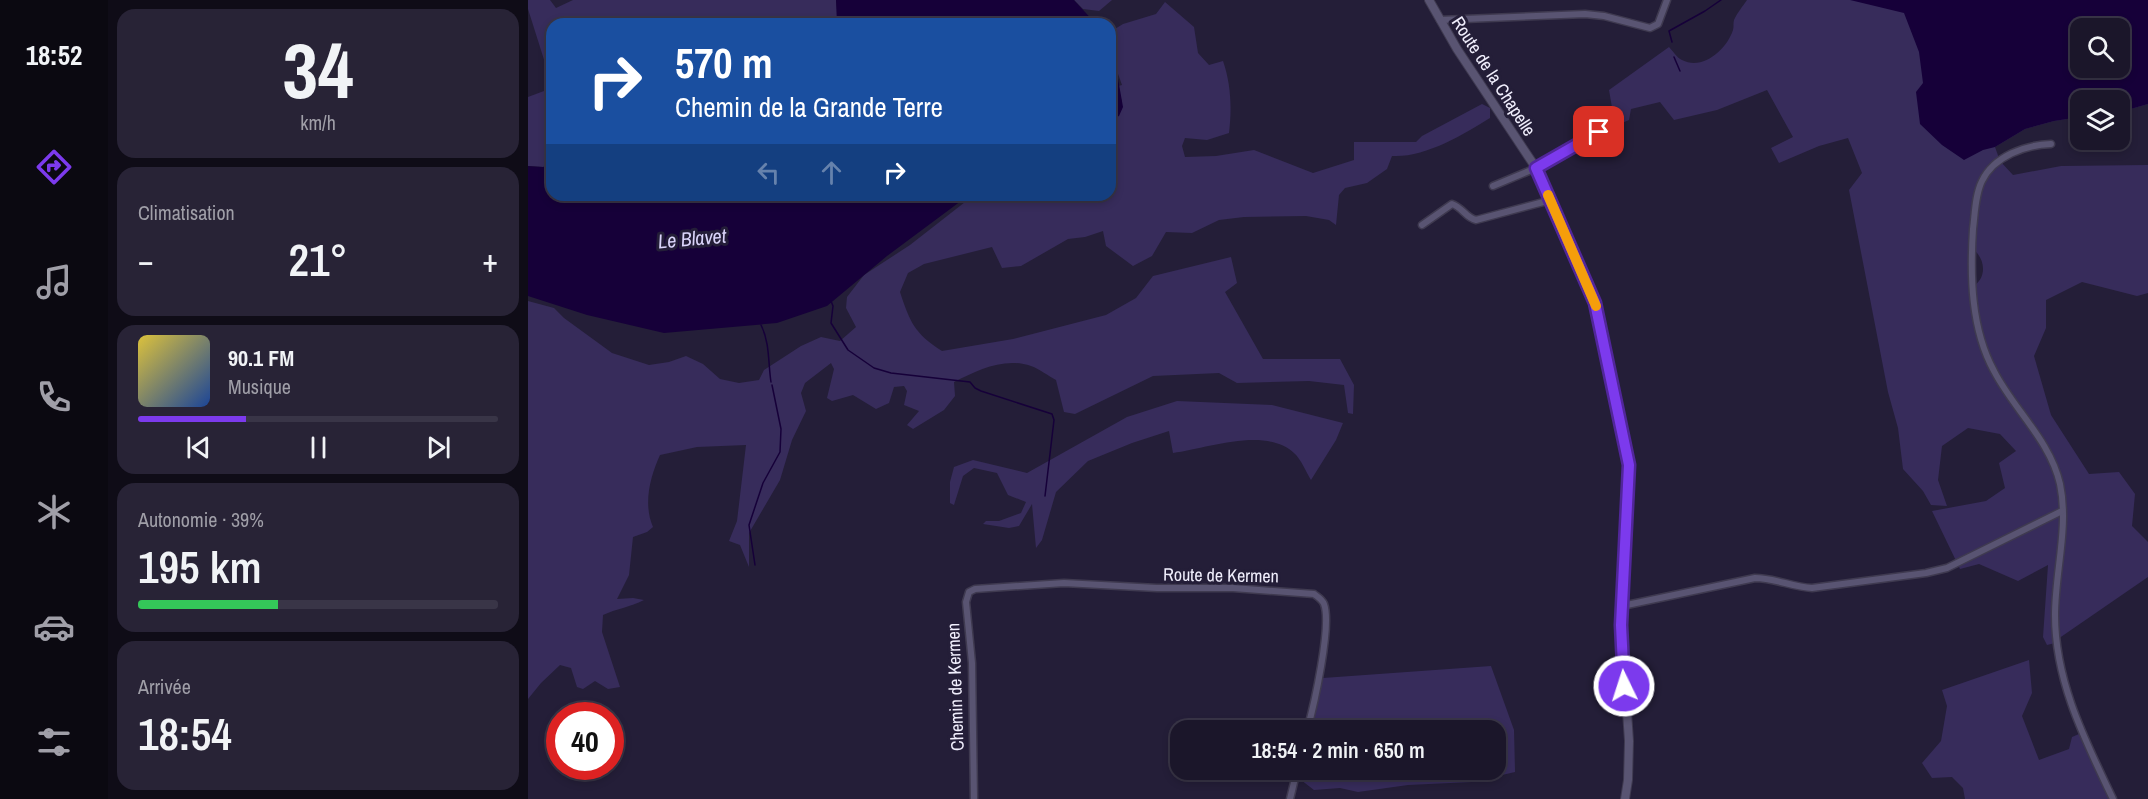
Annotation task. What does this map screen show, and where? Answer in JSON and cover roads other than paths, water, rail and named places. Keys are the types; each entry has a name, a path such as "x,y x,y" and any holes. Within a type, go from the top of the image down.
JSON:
{"street":[{"name":"Route de la Chapelle","path":"1429,0 1536,168 1595,303 1629,465 1622,606 1623,668 1629,741 1625,799"},
{"path":"1440,20 1585,14 1604,16 1650,28 1655,27 1660,20 1666,0"},
{"path":"1493,186 1536,168 1599,132"},
{"path":"2051,144 2038,144 2019,149 1990,169 1981,181 1975,207 1971,275 1983,347 1994,372 2042,441 2060,484 2062,511 2055,614 2057,652 2069,699 2113,799"},
{"path":"1422,225 1444,207 1452,204 1457,205 1471,219 1476,220 1551,200"},
{"path":"1622,606 1755,578 1812,588 1926,573 1954,565 2062,511"},
{"name":"Route de Kermen","path":"985,588 1064,583 1310,593 1324,604 1325,622 1321,667 1309,720"},
{"name":"Chemin de Kermen","path":"974,799 972,663 966,602 969,592 985,588"},
{"path":"1290,799 1295,780"}],"water":[{"path":"836,0 1074,0 1090,18 837,18"},
{"path":"1850,0 2148,0 2148,104 2130,109 2130,90 2070,90 2070,119 2025,129 1995,147 1983,150 1964,160 1942,145 1920,124 1916,92 1923,83 1919,52 1904,13"},
{"path":"1116,71 1123,107 1116,117"},
{"name":"Le Blavet","path":"528,166 546,166 546,201 961,201 887,256 827,306 777,323 664,333 587,315 528,296"}],"waterway":[{"path":"1672,42 1669,31 1721,0"},
{"path":"1674,57 1680,71"},
{"path":"831,301 833,306 831,323 848,350 874,368 891,373 970,382 981,391 1052,414 1054,420 1045,496"},
{"path":"761,325 767,346 771,382"},
{"path":"755,565 749,525 763,483 780,452 781,429 772,385"}]}
